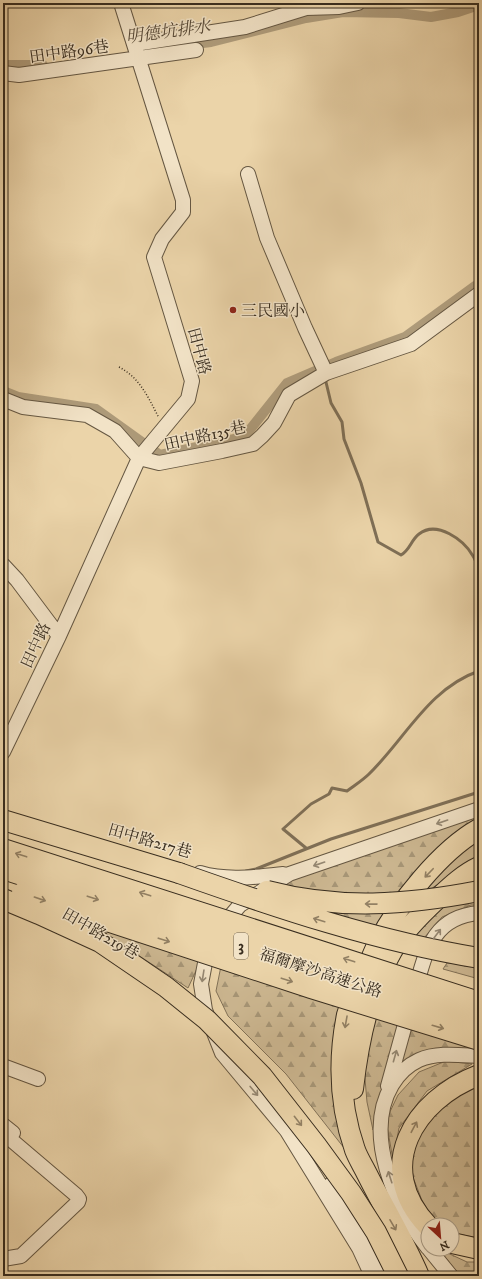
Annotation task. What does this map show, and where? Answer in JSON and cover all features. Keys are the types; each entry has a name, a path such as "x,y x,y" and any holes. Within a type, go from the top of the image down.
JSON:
{"highway":[{"path":"3,820 179,873 259,901 390,941 479,958"},
{"path":"419,1276 406,1247 381,1204 355,1150 344,1105 341,1071 343,1040 348,1013 378,943 415,887 462,840 479,829"},
{"name":"福爾摩沙高速公路","path":"3,849 479,1002"},
{"path":"349,1126 356,1063 363,1031 379,977 392,950 406,932 431,905 456,882 479,867"},
{"name":"福爾摩沙高速公路","path":"3,868 282,960 479,1022"},
{"path":"179,873 224,880 288,896 351,903 391,904 433,900 479,891"},
{"path":"3,887 311,988 479,1040"},
{"path":"3,899 100,942 166,987 207,1020 262,1076 316,1145 351,1193 376,1232 398,1276"},
{"path":"420,1218 408,1200 402,1180 401,1160 407,1139 418,1119 431,1105 447,1091 479,1075"},
{"path":"460,1245 479,1249"}],"street":[{"name":"田中路","path":"3,752 146,450 188,399 192,381 154,257 162,239 183,212 183,200 121,3"},
{"path":"137,52 245,27 306,8 339,7 358,3"},
{"path":"137,52 196,50"},
{"name":"田中路96巷","path":"3,74 19,75 137,52"},
{"path":"248,174 268,238 305,328 326,373"},
{"name":"田中路135巷","path":"146,450 159,463 253,444 274,423 289,395 326,373 412,344 479,294"},
{"path":"3,399 23,407 88,415 146,450"},
{"path":"3,565 17,580 59,636"},
{"path":"386,1276 342,1199 313,1159 287,1131 222,1053 205,1010 201,984 205,963 220,928 240,905 289,874 479,809"},
{"name":"田中路217巷","path":"3,817 211,876 257,877 289,874"},
{"name":"田中路219巷","path":"3,904 20,908 83,940 178,1000"},
{"path":"420,1238 414,1231 401,1206 384,1158 380,1115 426,953 437,931 454,919 479,913"},
{"path":"387,1094 398,1075 419,1060 447,1054 479,1056"},
{"path":"3,1066 38,1080"},
{"path":"3,1124 13,1133 9,1138 79,1199 78,1202 21,1256 3,1259"},
{"path":"287,1131 360,1248 372,1276"},
{"path":"436,1257 451,1276"}],"path":[{"path":"119,367 128,372 143,387 164,429"}],"green space":[{"path":"479,813 479,819 401,892 379,897 278,887 298,875"},
{"path":"479,839 479,859 432,888 425,889 424,880"},
{"path":"479,900 479,905 471,905 442,917 424,938 414,934 444,906"},
{"path":"324,912 389,913 376,929"},
{"path":"97,928 201,960 188,988"},
{"path":"447,963 479,965 479,979 443,969"},
{"path":"221,966 345,1008 348,1153 286,1074 228,1016 216,991"},
{"path":"373,1015 401,1024 373,1130 367,1102 363,1056"},
{"path":"413,1026 479,1045 479,1051 397,1069"},
{"path":"446,1061 472,1064 427,1091 399,1128 393,1160 386,1120 398,1095 419,1072"},
{"path":"479,1085 479,1238 460,1234 460,1217 433,1217 423,1203 409,1167 420,1129 455,1097"},
{"path":"445,1257 456,1257 467,1262 479,1262 479,1276 460,1276"}],"waterway":[{"name":"明德坑排水","path":"186,45 211,42 306,18 343,12 399,13 431,17 458,12 479,5"},
{"name":"明德坑排水","path":"3,65 43,65"},
{"path":"3,391 18,397 96,409 160,455 244,437 287,383 336,362 405,337 475,286 479,285"},
{"path":"325,378 331,403 342,422 344,439 361,483 378,542 401,555 419,534 426,530 434,529 442,531 457,538 469,550 476,561 479,571"},
{"path":"306,848 283,829 311,804 329,794 332,788 347,791 369,774 432,702 446,689 461,679 479,671"},
{"path":"246,871 256,869 331,839 479,792"}],"place":[{"name":"三民國小","path":"233,310"}]}
